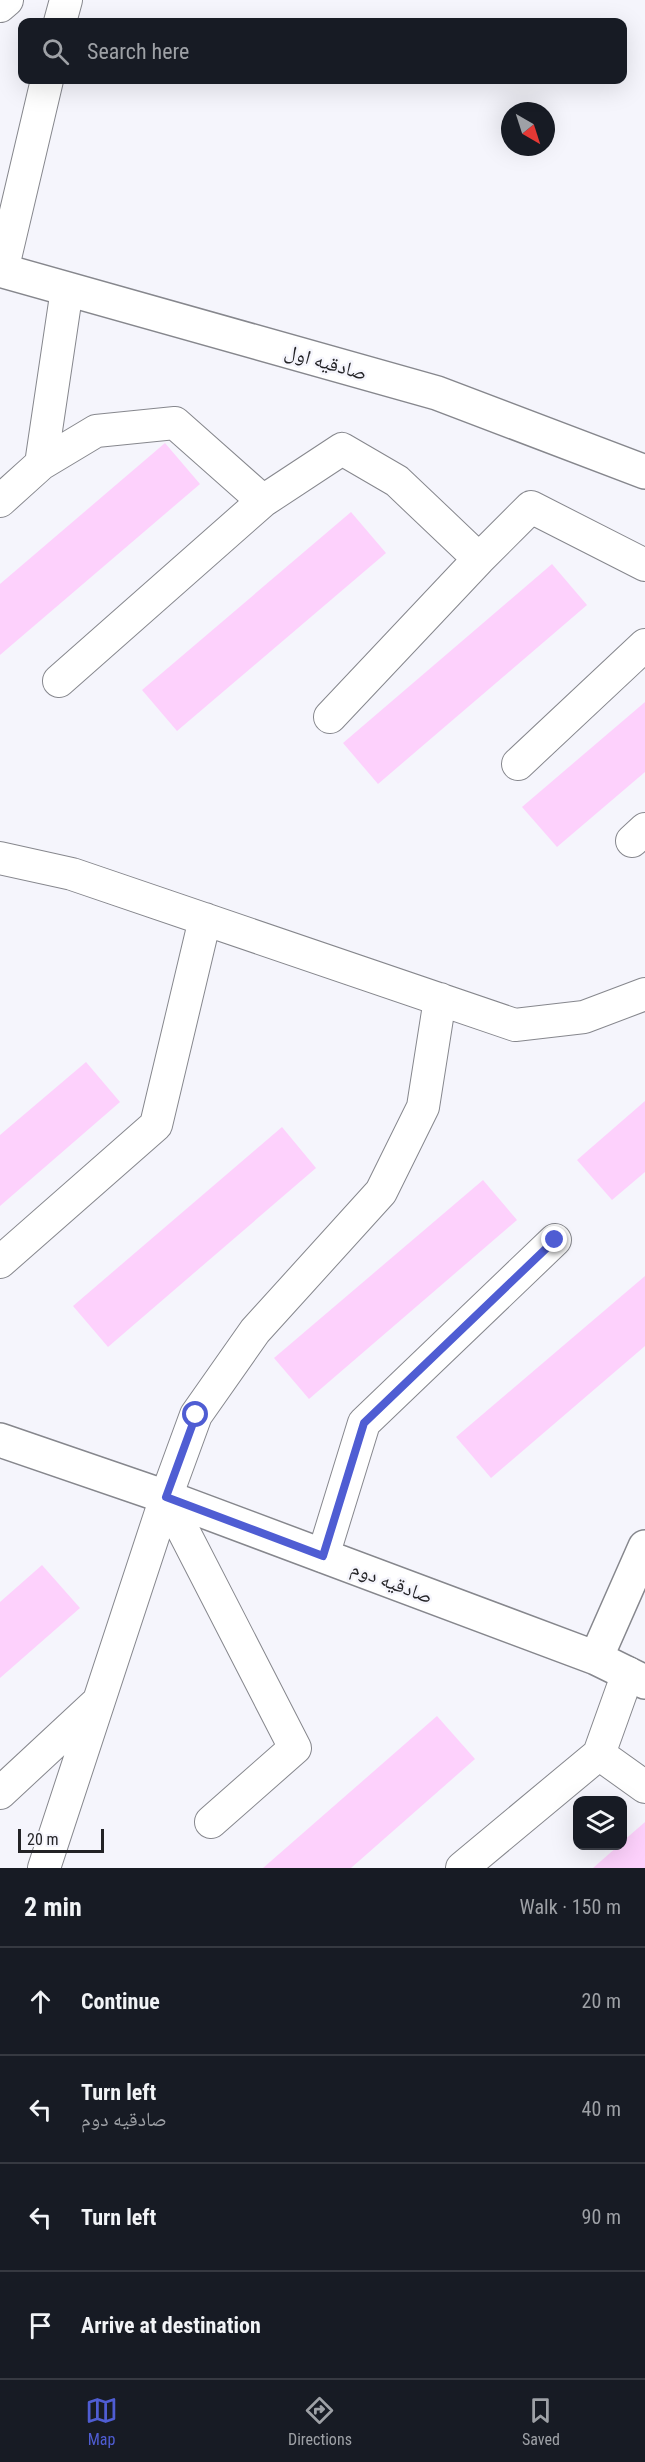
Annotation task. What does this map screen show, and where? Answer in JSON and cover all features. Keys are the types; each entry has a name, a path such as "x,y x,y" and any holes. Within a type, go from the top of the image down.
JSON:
{"street":[{"path":"0,6 7,0"},
{"path":"61,18 66,0"},
{"path":"1,270 46,84"},
{"name":"صادقیه اول","path":"1,270 437,393 645,472"},
{"path":"41,464 68,289"},
{"path":"0,501 41,464 96,431 175,423 263,501"},
{"path":"59,681 263,501 342,449 397,481 479,559"},
{"path":"330,717 531,507 645,565"},
{"path":"518,764 645,645"},
{"path":"2,866 72,874 515,1025 585,1017 645,994"},
{"path":"0,1262 156,1125 205,919"},
{"path":"44,1868 166,1497 196,1415 255,1331 381,1192 423,1107 440,999"},
{"path":"323,1556 364,1423 555,1240"},
{"name":"صادقیه دوم","path":"0,1440 166,1497 596,1658 636,1678"},
{"path":"166,1497 295,1748 211,1822"},
{"path":"596,1658 645,1547"},
{"path":"462,1868 599,1754 636,1678"},
{"path":"0,1793 101,1699"},
{"path":"599,1754 645,1787"}],"building":[{"path":"165,443 200,484 0,655 0,584"},
{"path":"351,512 386,553 177,731 142,690"},
{"path":"552,564 587,605 378,784 343,743"},
{"path":"645,702 645,772 557,847 522,807"},
{"path":"86,1062 120,1102 0,1206 0,1135"},
{"path":"645,1101 645,1172 612,1200 577,1160"},
{"path":"282,1127 316,1168 108,1347 73,1306"},
{"path":"483,1180 517,1220 309,1399 274,1358"},
{"path":"645,1276 645,1346 491,1478 456,1437"},
{"path":"42,1565 80,1608 0,1678 0,1602"},
{"path":"437,1716 475,1759 351,1868 263,1868"},
{"path":"645,1822 645,1868 593,1868 613,1850 627,1850 627,1838"}],"route":[{"path":"196,1415 166,1497 323,1556 364,1423 555,1240"}]}
